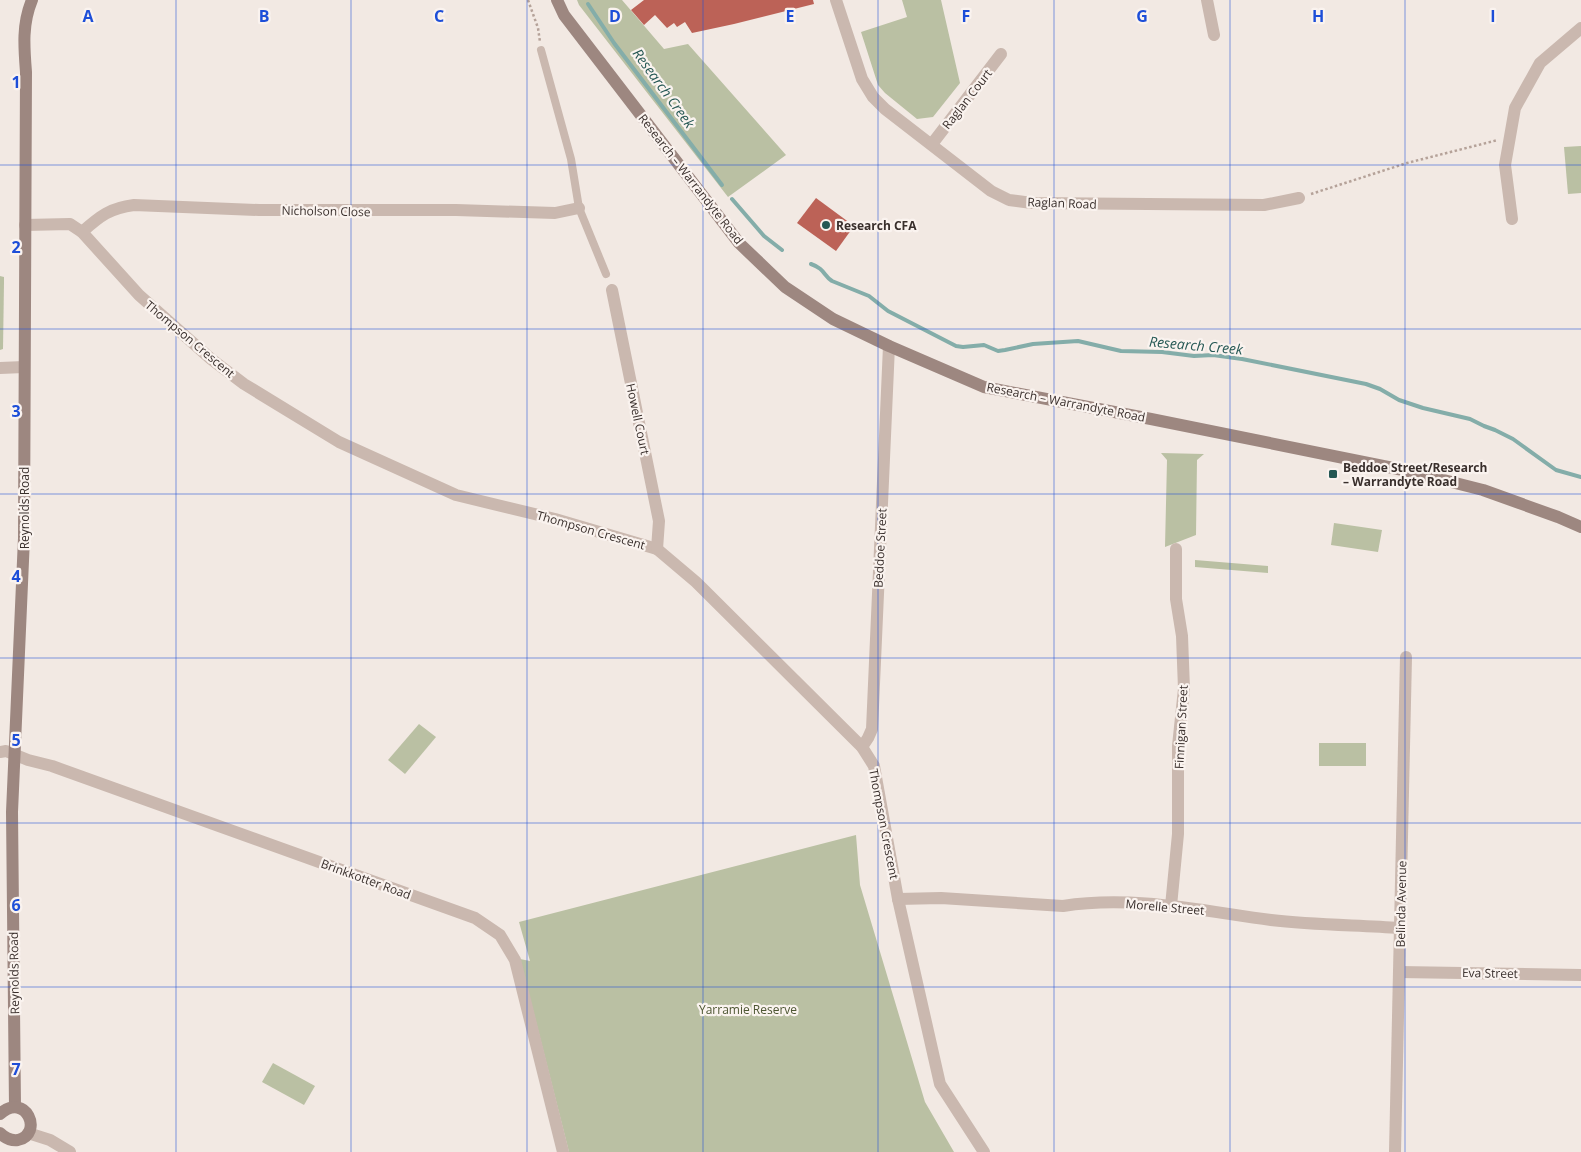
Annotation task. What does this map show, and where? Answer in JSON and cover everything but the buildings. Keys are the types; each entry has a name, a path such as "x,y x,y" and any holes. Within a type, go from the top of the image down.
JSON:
{"main road":[{"name":"Reynolds Road","path":"15,1107 12,822 24,538 26,72 24,35 26,17 32,0"},
{"name":"Research – Warrandyte Road","path":"557,0 561,10 739,243 785,287 832,319 984,387 1160,420 1408,471 1483,490 1581,527"},
{"name":"Research – Warrandyte Road","path":"565,0 569,20"},
{"path":"0,1114 6,1109 15,1107 23,1109 29,1116 31,1124 28,1133 13,1146 0,1133"}],"street":[{"name":"Raglan Road","path":"836,0 862,79 873,97 885,109 991,191 1009,200 1032,204 1264,205 1299,198"},
{"path":"1207,0 1214,35"},
{"path":"1512,220 1505,165 1515,108 1540,62 1581,28"},
{"name":"Raglan Court","path":"932,144 1001,54"},
{"name":"Nicholson Close","path":"82,232 105,213 119,207 134,205 259,210 404,212 456,210 555,213 579,208"},
{"name":"Thompson Crescent","path":"25,225 70,224 82,232 139,295 211,359 244,384 339,442 456,495 555,519 657,549 696,582 862,746 874,766 898,899 940,1084 984,1152"},
{"name":"Howell Court","path":"612,290 659,521 657,549"},
{"name":"Beddoe Street","path":"862,746 872,729 889,346"},
{"path":"0,368 24,367"},
{"name":"Finnigan Street","path":"1171,906 1178,834 1178,746 1184,689 1182,636 1176,599 1176,549"},
{"name":"Belinda Avenue","path":"1395,1152 1406,657"},
{"name":"Brinkkotter Road","path":"0,752 6,751 28,760 52,766 475,918 500,934 514,960 563,1152"},
{"name":"Morelle Street","path":"898,899 941,898 1063,906 1080,903 1138,902 1273,920 1400,928"},
{"name":"Eva Street","path":"1399,972 1581,975"},
{"path":"28,1133 50,1140 70,1152"}],"lane":[{"path":"541,50 571,159 579,208 606,274"}],"path":[{"path":"528,0 538,28 541,50"},
{"path":"1299,198 1407,163 1509,137"}],"green space":[{"path":"577,0 622,0 664,49 688,44 786,155 728,197"},
{"path":"902,0 941,0 960,83 933,117 917,119 878,85 861,32 907,17"},
{"path":"1581,146 1581,193 1568,194 1564,147"},
{"path":"0,276 4,277 4,282 3,349 0,350"},
{"path":"1161,453 1204,454 1197,460 1196,535 1165,547 1167,460"},
{"path":"1334,523 1382,530 1378,552 1331,545"},
{"path":"1195,560 1268,566 1268,573 1195,567"},
{"path":"419,724 436,737 405,774 388,760"},
{"path":"1319,743 1366,743 1366,766 1319,766"},
{"name":"Yarramie Reserve","path":"856,835 860,885 925,1102 954,1152 569,1152 520,959 530,961 519,922"},
{"path":"273,1063 315,1086 304,1105 262,1082"}],"waterway":[{"name":"Research Creek","path":"588,4 614,43 722,185"},
{"name":"Research Creek","path":"732,199 764,236 782,250"},
{"name":"Research Creek","path":"811,264 819,268 832,281 869,296 888,311 956,346 984,345 998,351 1033,344 1078,341 1121,351 1162,352 1194,356 1213,355 1242,359 1366,384 1380,389 1399,400 1423,408 1470,419 1513,439 1556,470 1581,477"}],"place":[{"name":"Research CFA","path":"826,225"},
{"name":"Beddoe Street/Research – Warrandyte Road","path":"1333,474"}]}
